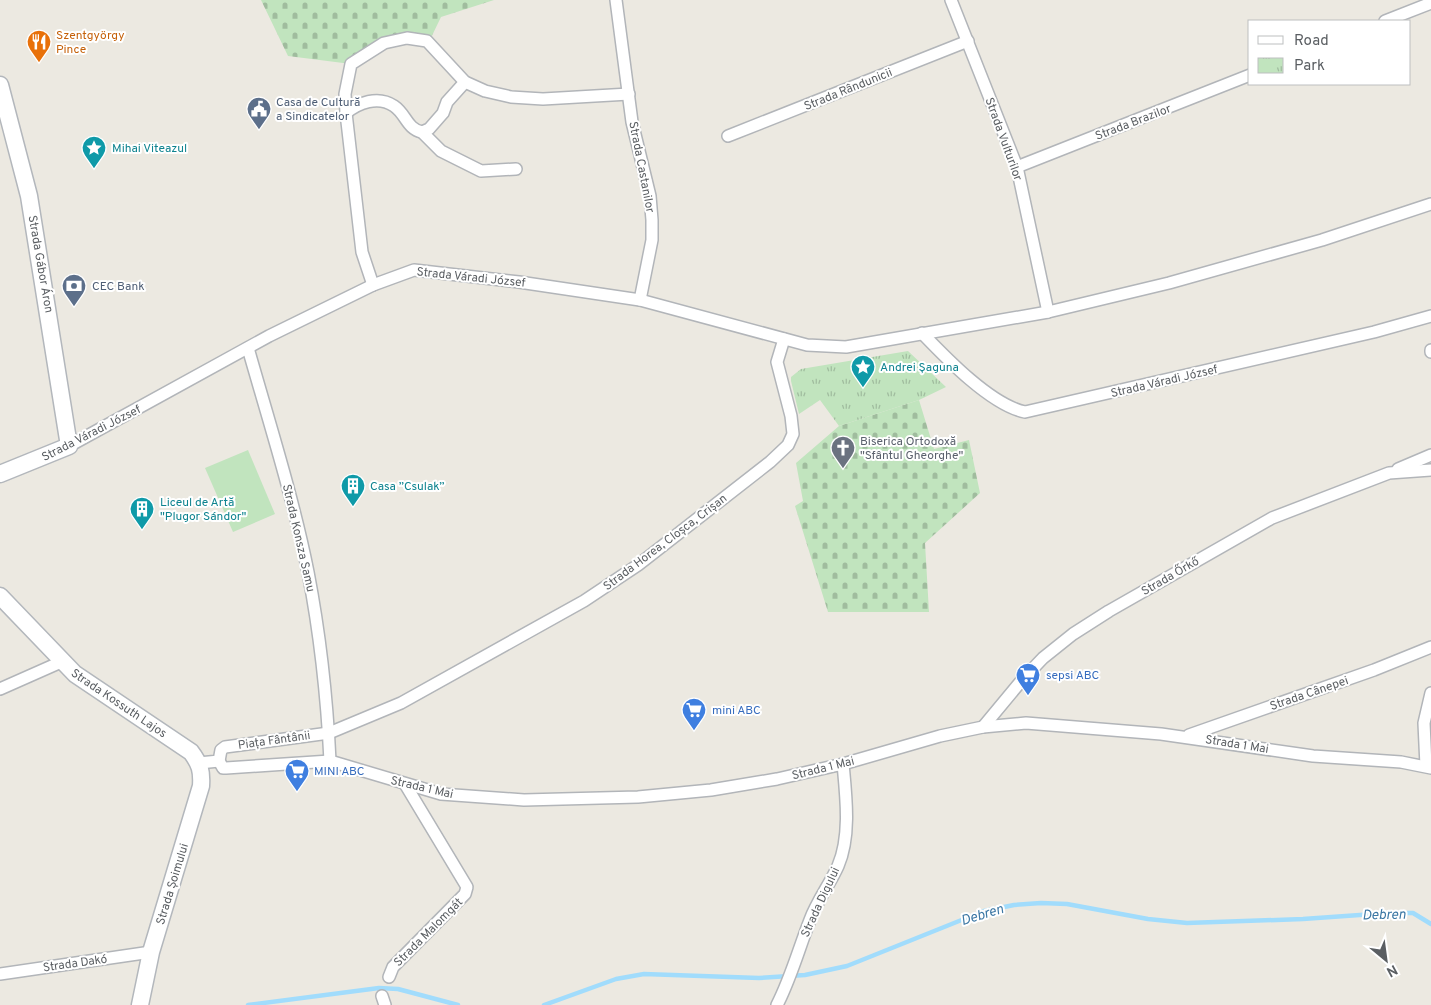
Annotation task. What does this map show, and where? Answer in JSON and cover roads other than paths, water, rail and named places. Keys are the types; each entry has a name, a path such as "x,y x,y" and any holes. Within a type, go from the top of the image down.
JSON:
{"main road":[{"name":"Strada Gábor Áron","path":"0,86 29,196 43,270 69,446"},
{"name":"Strada Váradi József","path":"0,474 69,446"},
{"name":"Strada Kossuth Lajos","path":"0,596 61,662 102,693 191,752 200,763"},
{"name":"Strada Șoimului","path":"140,1005 151,952 201,786 200,763"}],"street":[{"name":"Strada Vulturilor","path":"952,0 1017,168 1048,312"},
{"name":"Strada Castanilor","path":"616,1 632,122 650,196 652,220 652,240 640,300"},
{"path":"1388,20 1431,3"},
{"path":"374,285 362,252 346,113 345,94 351,64 384,43 407,38 426,41 465,82 485,91 519,97 568,99 629,94"},
{"name":"Strada Rândunicii","path":"728,136 968,41"},
{"name":"Strada Brazilor","path":"1017,168 1248,77"},
{"path":"422,132 429,129 444,113 447,102 465,82"},
{"path":"346,113 356,104 369,101 387,103 394,106 414,130 422,132 441,151 481,171 516,169"},
{"name":"Strada Váradi József","path":"69,446 248,348 397,274 422,270 640,300 807,345 836,347 1048,312 1244,263 1322,240 1431,204"},
{"name":"Strada Váradi József","path":"922,333 951,363 1006,406 1025,412 1374,332 1431,316"},
{"name":"Strada Horea, Cloșca, Crișan","path":"329,732 401,703 584,601 638,565 770,462 788,445 793,434 791,416 777,362 784,339"},
{"name":"Strada Konsza Samu","path":"248,348 292,506 308,572 322,664 330,761"},
{"name":"Strada Őrkő","path":"983,727 1043,658 1074,634 1109,611 1272,518 1389,474 1431,455"},
{"name":"Strada Őrkő","path":"1389,474 1431,470"},
{"name":"Strada Cânepei","path":"1186,736 1374,670 1431,647"},
{"path":"0,689 61,662"},
{"path":"1428,767 1424,723 1431,693"},
{"name":"Strada 1 Mai","path":"219,761 223,768 226,768 330,761 440,794 482,798 574,800 711,790 777,779 843,764 886,751 983,727 1026,723 1186,736 1313,756 1401,762 1428,767"},
{"name":"Piața Fântânii","path":"219,761 221,750 225,747 329,732"},
{"path":"200,763 219,761"},
{"name":"Strada Digului","path":"777,1005 785,989 811,918 838,865 842,853 846,806 843,764"},
{"name":"Strada Malomgát","path":"388,976 393,967 465,894 467,887 405,784"},
{"name":"Strada Dakó","path":"0,974 151,952"}],"waterway":[{"name":"Debren","path":"544,1005 616,979 644,974 759,978 805,975 847,966 984,911 1014,905 1067,904 1148,919 1187,923 1413,913 1431,924"},
{"name":"Debren","path":"248,1005 379,988 398,989 458,1005"}],"place":[{"name":"Szentgyörgy Pince","path":"39,63"},
{"name":"Casa de Cultură a Sindicatelor","path":"259,130"},
{"name":"Mihai Viteazul","path":"94,169"},
{"name":"CEC Bank","path":"74,307"},
{"name":"Andrei Șaguna","path":"863,388"},
{"name":"Biserica Ortodoxă \"Sfântul Gheorghe\"","path":"843,469"},
{"name":"Casa ”Csulak”","path":"353,507"},
{"name":"Liceul de Artă \"Plugor Sándor\"","path":"142,530"},
{"name":"sepsi ABC","path":"1028,696"},
{"name":"mini ABC","path":"694,731"},
{"name":"MINI ABC","path":"297,792"}]}
